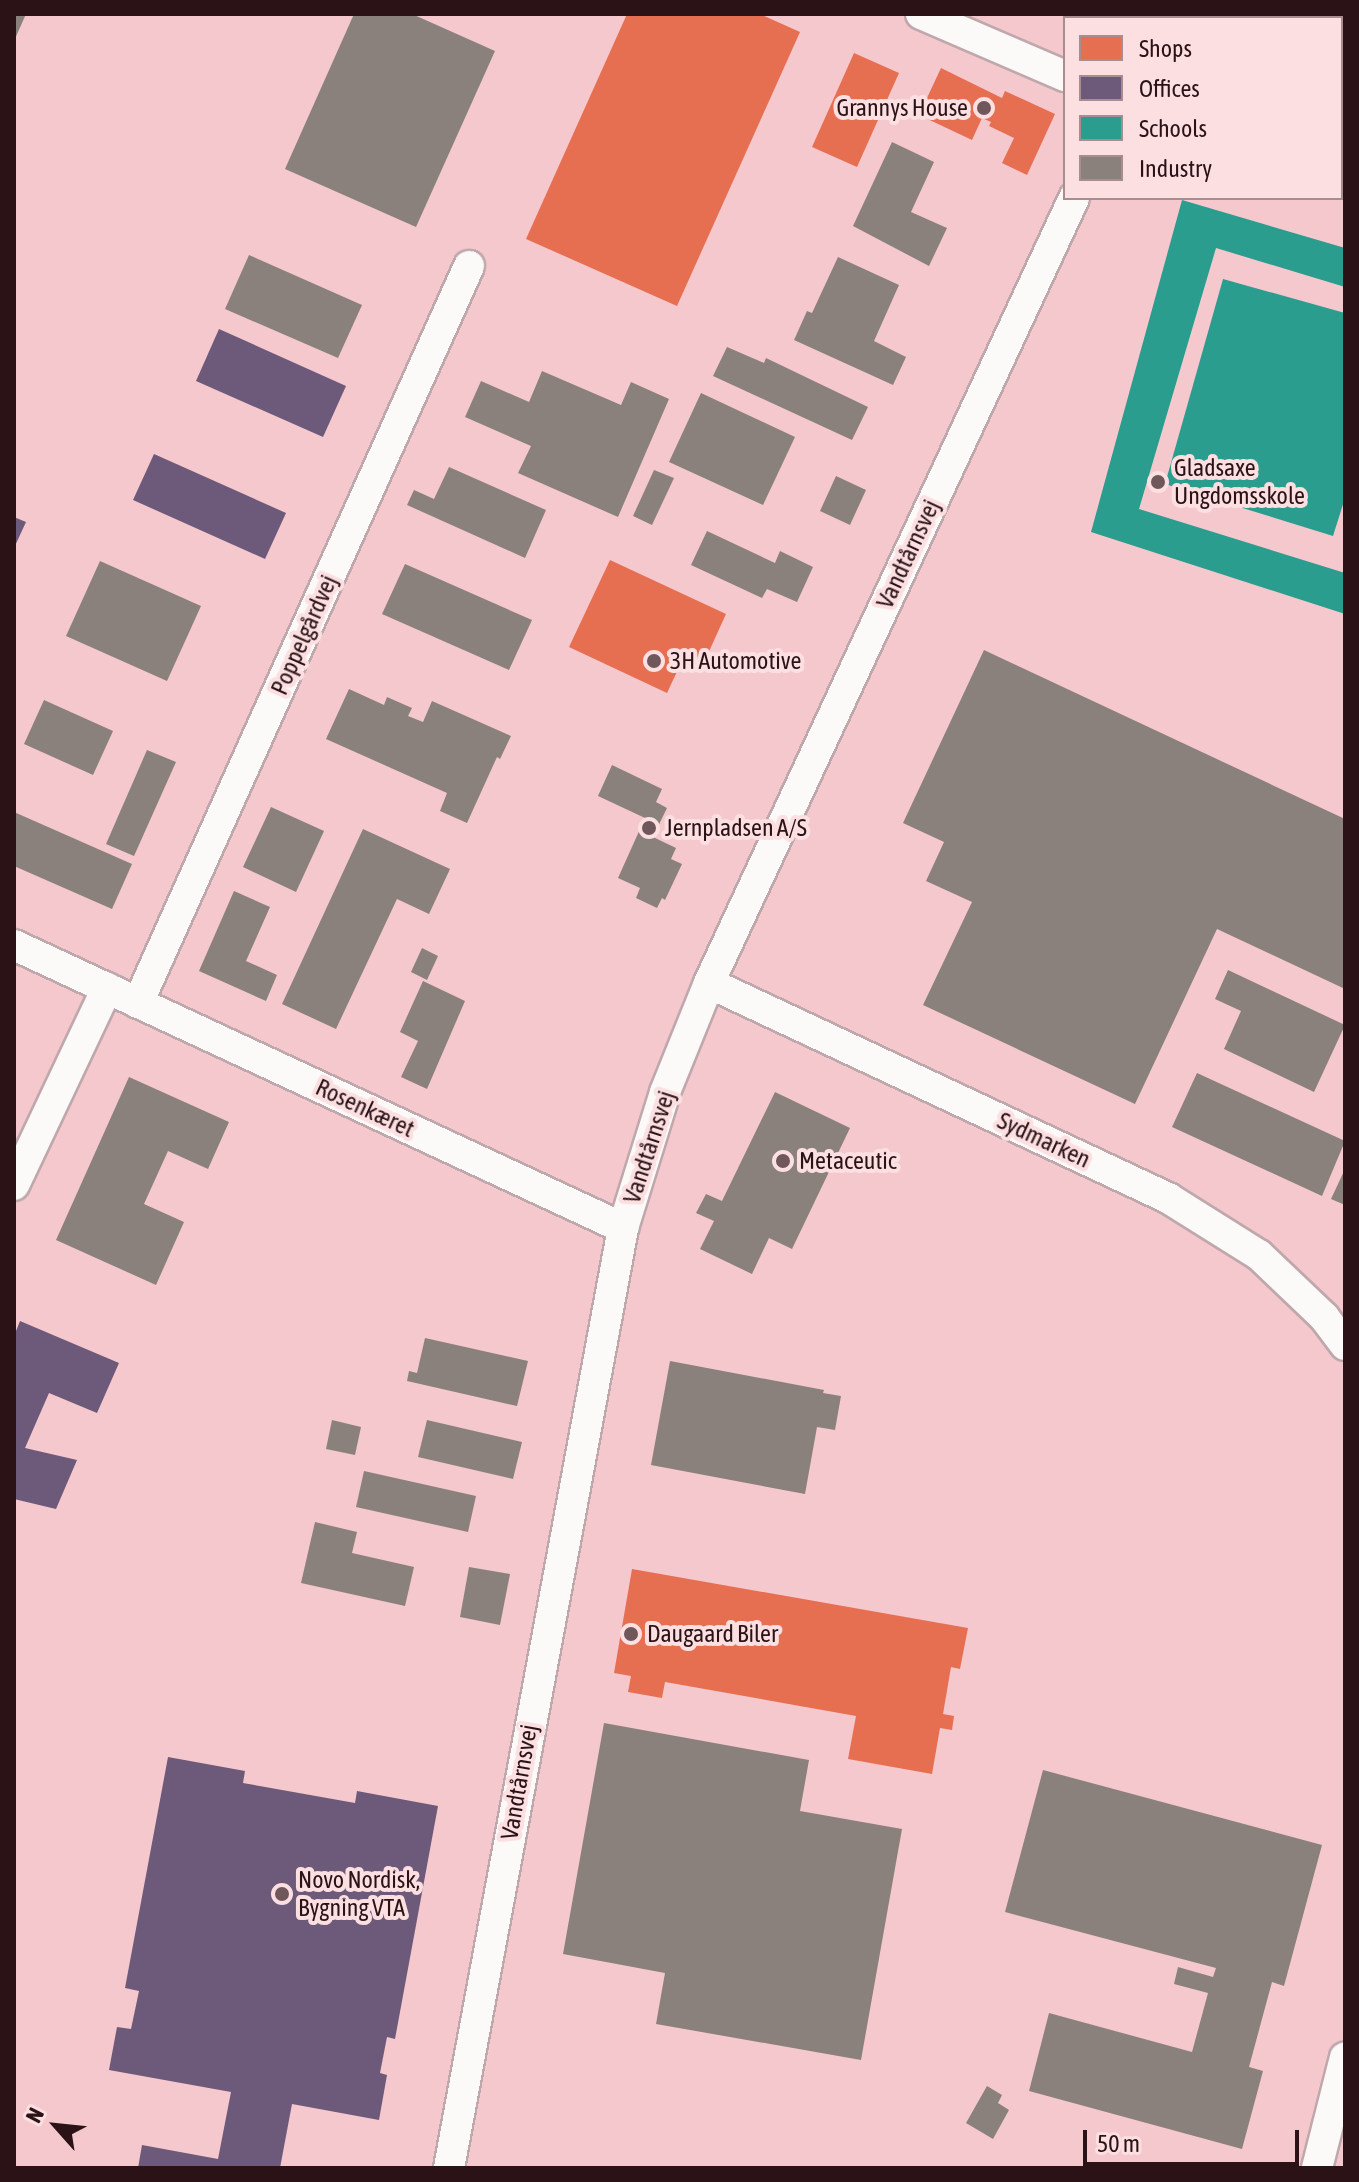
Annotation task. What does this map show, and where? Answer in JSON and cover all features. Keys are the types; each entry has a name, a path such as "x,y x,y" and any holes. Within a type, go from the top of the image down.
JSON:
{"street":[{"path":"921,14 1063,75"},
{"name":"Vandtårnsvej","path":"449,2168 623,1228 665,1092 709,983 1073,200"},
{"name":"Poppelgårdvej","path":"138,1003 469,266"},
{"name":"Rosenkæret","path":"14,945 623,1228"},
{"name":"Sydmarken","path":"709,983 1168,1198 1259,1255 1324,1317 1345,1345"},
{"path":"14,1185 107,988"},
{"path":"1317,2168 1345,2057"}],"shaded area":[{"path":"14,14 1345,14 1345,2168 14,2168"}],"building: Shops":[{"path":"627,14 760,14 800,32 677,306 526,239"},
{"path":"854,53 899,73 857,167 812,147"},
{"path":"941,68 1002,98 1005,91 1055,114 1027,175 1002,163 1014,138 989,126 991,122 982,118 972,140 919,115"},
{"path":"610,560 726,614 701,669 682,661 667,693 569,647"},
{"path":"632,1569 968,1628 960,1669 951,1667 943,1714 954,1716 952,1730 940,1728 932,1774 848,1759 856,1716 665,1682 662,1698 628,1692 631,1676 614,1673"}],"building: Offices":[{"path":"1283,14 1344,14 1343,18"},
{"path":"1343,20 1345,21 1343,80"},
{"path":"219,329 346,386 323,437 196,381"},
{"path":"154,454 286,513 265,559 133,500"},
{"path":"14,517 26,522 14,548"},
{"path":"20,1321 119,1363 97,1413 49,1393 25,1448 77,1460 56,1509 14,1499 14,1336"},
{"name":"Novo Nordisk, Bygning VTA","path":"168,1757 245,1771 243,1783 355,1803 357,1791 438,1806 395,2039 387,2037 380,2073 387,2075 379,2120 292,2104 280,2168 138,2168 142,2145 218,2159 231,2092 109,2070 117,2027 131,2029 139,1991 125,1988"}],"building: Schools":[{"path":"1182,200 1345,248 1345,287 1216,248 1139,509 1345,573 1345,614 1091,532"},
{"path":"1223,279 1345,313 1345,498 1333,536 1165,484"}],"building: Industry":[{"path":"14,14 26,14 14,41"},
{"path":"354,14 412,14 495,51 416,227 285,169"},
{"path":"892,142 934,162 911,212 947,228 929,266 853,226"},
{"path":"249,255 362,305 338,358 225,309"},
{"path":"838,257 899,285 874,341 906,357 893,385 794,340 807,311 812,313"},
{"path":"727,347 764,363 766,358 868,407 852,440 713,376"},
{"path":"542,371 621,405 631,382 669,399 618,517 518,473 531,446 465,417 481,381 529,402"},
{"path":"701,393 795,437 763,505 669,462"},
{"path":"449,467 546,510 525,558 407,505 414,490 434,499"},
{"path":"654,470 674,478 652,525 633,516"},
{"path":"836,476 866,490 850,525 820,511"},
{"path":"707,531 775,563 780,551 813,567 797,602 767,589 762,598 691,565"},
{"path":"100,561 201,606 167,681 66,636"},
{"path":"405,564 532,620 509,670 382,614"},
{"path":"984,650 1345,819 1345,989 1217,929 1135,1104 923,1005 972,902 926,881 944,842 903,823"},
{"path":"349,689 384,705 387,697 412,708 408,716 423,722 432,701 511,736 500,759 497,757 467,823 440,811 447,793 326,739"},
{"path":"44,700 113,731 93,775 24,744"},
{"path":"147,750 176,762 134,856 106,844"},
{"name":"Jernpladsen A/S","path":"612,765 662,789 656,802 667,808 653,837 676,848 671,859 682,864 665,900 662,898 657,908 636,898 640,888 618,878 645,818 598,796"},
{"path":"271,807 324,831 296,892 243,867"},
{"path":"14,812 132,864 112,909 14,866"},
{"path":"363,829 450,869 429,914 397,899 336,1029 282,1004"},
{"path":"234,891 270,907 246,961 277,975 266,1001 199,971"},
{"path":"422,948 438,956 427,980 411,972"},
{"path":"1228,970 1345,1025 1314,1092 1224,1049 1241,1011 1215,999"},
{"path":"423,981 465,1001 427,1089 401,1077 418,1041 400,1032"},
{"path":"1197,1073 1345,1141 1322,1196 1172,1127"},
{"path":"129,1077 229,1122 208,1169 168,1151 144,1204 184,1222 156,1285 56,1240"},
{"path":"775,1092 850,1128 792,1249 769,1238 752,1274 700,1249 714,1221 696,1213 706,1194 722,1201"},
{"path":"1345,1169 1345,1205 1331,1199"},
{"path":"425,1338 528,1361 517,1406 407,1381 409,1371 417,1373"},
{"path":"670,1361 824,1390 823,1393 841,1396 835,1430 817,1427 805,1494 651,1465"},
{"path":"332,1420 361,1427 355,1455 326,1449"},
{"path":"427,1420 522,1442 513,1479 418,1457"},
{"path":"364,1471 476,1496 468,1532 356,1507"},
{"path":"315,1522 357,1532 352,1553 414,1567 405,1606 301,1583"},
{"path":"469,1567 510,1574 500,1625 460,1617"},
{"path":"604,1723 809,1760 800,1811 902,1829 861,2060 656,2024 665,1973 563,1954"},
{"path":"1043,1770 1322,1845 1284,1986 1272,1982 1249,2067 1263,2071 1242,2149 1029,2091 1049,2013 1192,2052 1208,1993 1174,1984 1178,1967 1213,1977 1216,1968 1005,1912"},
{"path":"987,2086 1002,2095 998,2103 1009,2110 993,2139 966,2123"}],"place":[{"name":"Grannys House","path":"984,108"},
{"name":"Gladsaxe Ungdomsskole","path":"1158,482"},
{"name":"3H Automotive","path":"654,661"},
{"name":"Jernpladsen A/S","path":"649,828"},
{"name":"Metaceutic","path":"783,1161"},
{"name":"Daugaard Biler","path":"631,1634"},
{"name":"Novo Nordisk, Bygning VTA","path":"282,1894"}]}
